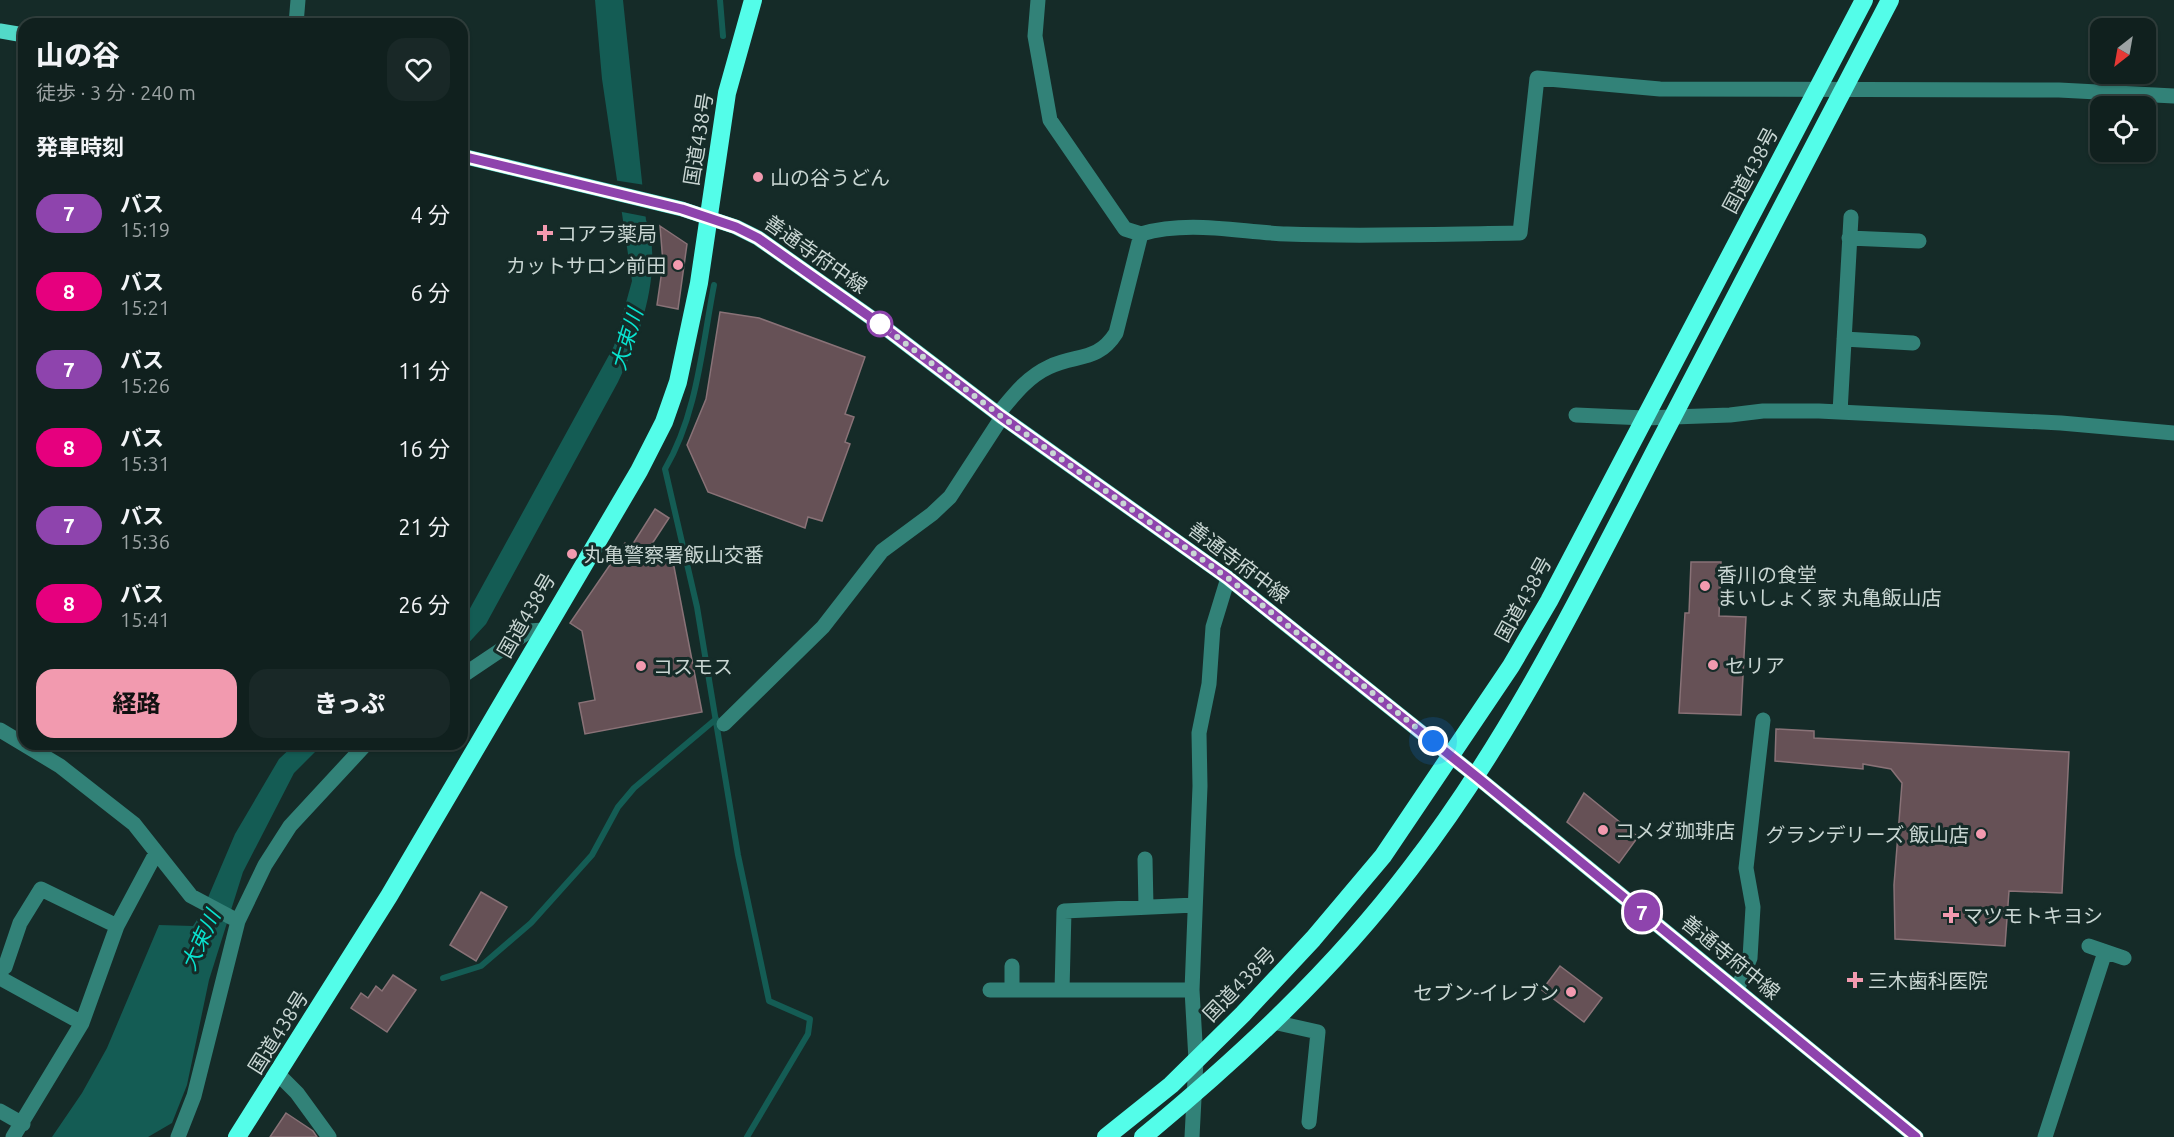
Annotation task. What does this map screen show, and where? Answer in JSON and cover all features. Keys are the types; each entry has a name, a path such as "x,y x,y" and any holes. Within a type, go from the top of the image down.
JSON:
{"highway":[{"name":"国道438号","path":"237,1137 389,896 639,471 664,422 678,382 709,219 727,93 753,0"},
{"name":"国道438号","path":"1106,1137 1171,1085 1313,939 1383,856 1451,756 1522,647 1864,0"},
{"path":"1143,1137 1274,1022 1337,957 1409,870 1477,777 1571,616 1890,0"}],"main road":[{"path":"0,32 18,34"},
{"name":"善通寺府中線","path":"468,157 656,203 736,227 758,238 880,324 1000,416 1228,578 1477,777 1916,1137"}],"street":[{"path":"296,18 298,0"},
{"path":"1038,0 1035,36 1050,120 1125,229 1141,234 1164,228 1241,229 1285,234 1520,233 1537,78 1660,89 2059,90 2174,96"},
{"path":"1840,412 1851,217"},
{"path":"724,724 822,627 882,550 932,514 950,497 1000,416 1033,376 1050,366 1094,354 1108,347 1116,333 1141,234"},
{"path":"1849,238 1919,241"},
{"path":"1844,339 1913,343"},
{"path":"1576,415 1645,418 1763,411 1840,412 2061,423 2174,433"},
{"path":"1192,1137 1196,1060 1192,990 1199,733 1209,684 1213,627 1228,578"},
{"path":"468,672 529,631 544,630"},
{"path":"1737,990 1750,958 1753,907 1746,868 1763,720"},
{"path":"0,730 18,741"},
{"path":"33,750 60,766 134,824 191,896 235,919"},
{"path":"178,1137 194,1096 235,919 290,826 360,750"},
{"path":"13,1137 23,1124 82,1023 117,926 156,853"},
{"path":"1145,859 1146,907"},
{"path":"0,971 5,967 20,923 41,889 117,926"},
{"path":"1062,990 1064,911 1196,905"},
{"path":"2089,946 2124,958"},
{"path":"2045,1137 2105,952"},
{"path":"1012,966 1012,990"},
{"path":"0,978 82,1023"},
{"path":"990,990 1192,990"},
{"path":"1274,1022 1318,1032 1309,1122"},
{"path":"278,1074 297,1094 329,1137"},
{"path":"0,1111 23,1124"}],"water":[{"name":"大束川","path":"595,0 623,0 646,220 651,239 651,280 647,302 634,345 618,382 486,624 468,644 468,612 614,346 632,281 602,79"},
{"name":"大束川","path":"289,750 317,750 294,773 243,872 209,980 187,1085 172,1123 148,1137 52,1137 82,1093 107,1048 159,925 193,926 201,914 235,834 279,759"}],"pier":[{"path":"613,180 645,185 648,217 617,211"}],"building":[{"path":"660,226 687,244 678,309 657,305 663,263"},
{"path":"720,312 759,318 865,357 845,414 854,417 845,442 850,444 822,521 808,517 805,528 708,492 687,445 706,399"},
{"name":"コスモス","path":"655,509 669,518 644,556 671,551 702,712 585,734 579,703 595,700 582,631 570,623 625,543 631,547"},
{"name":"セリア","path":"1691,562 1721,562 1719,616 1746,617 1741,715 1679,713 1685,613 1689,613"},
{"name":"グランデリーズ 飯山店","path":"1776,729 1814,731 1814,738 2069,752 2062,893 2009,891 2005,946 1895,939 1894,885 1902,783 1891,769 1863,764 1863,769 1775,761"},
{"name":"コメダ珈琲店","path":"1584,793 1638,837 1619,863 1567,822"},
{"path":"481,892 507,907 476,961 450,945"},
{"path":"1560,966 1602,998 1584,1022 1542,990"},
{"path":"393,975 416,990 387,1032 351,1008 361,993 368,998 376,986 382,991"},
{"path":"286,1113 313,1131 317,1137 270,1137"}],"waterway":[{"path":"720,0 723,36"},
{"path":"714,285 702,356 691,403 676,448 665,469 697,607 738,855 769,1001 810,1019 808,1034 747,1137"},
{"path":"443,978 481,966 531,923 592,855 618,807 634,788 716,719"}],"bus line":[{"name":"7","path":"468,157 682,209 736,227 758,238 880,324 1002,417 1228,578 1477,777 1916,1137"}],"place":[{"name":"山の谷うどん","path":"758,177"},
{"name":"コアラ薬局","path":"545,233"},
{"name":"カットサロン前田","path":"678,265"},
{"name":"丸亀警察署飯山交番","path":"572,554"},
{"name":"香川の食堂 まいしょく家 丸亀飯山店","path":"1705,586"},
{"name":"セリア","path":"1713,665"},
{"name":"コスモス","path":"641,666"},
{"name":"コメダ珈琲店","path":"1603,830"},
{"name":"グランデリーズ 飯山店","path":"1981,834"},
{"name":"マツモトキヨシ","path":"1951,915"},
{"name":"三木歯科医院","path":"1855,980"},
{"name":"セブン-イレブン","path":"1571,992"}],"route":[{"path":"880,324 1002,417 1228,578 1433,741"}]}
